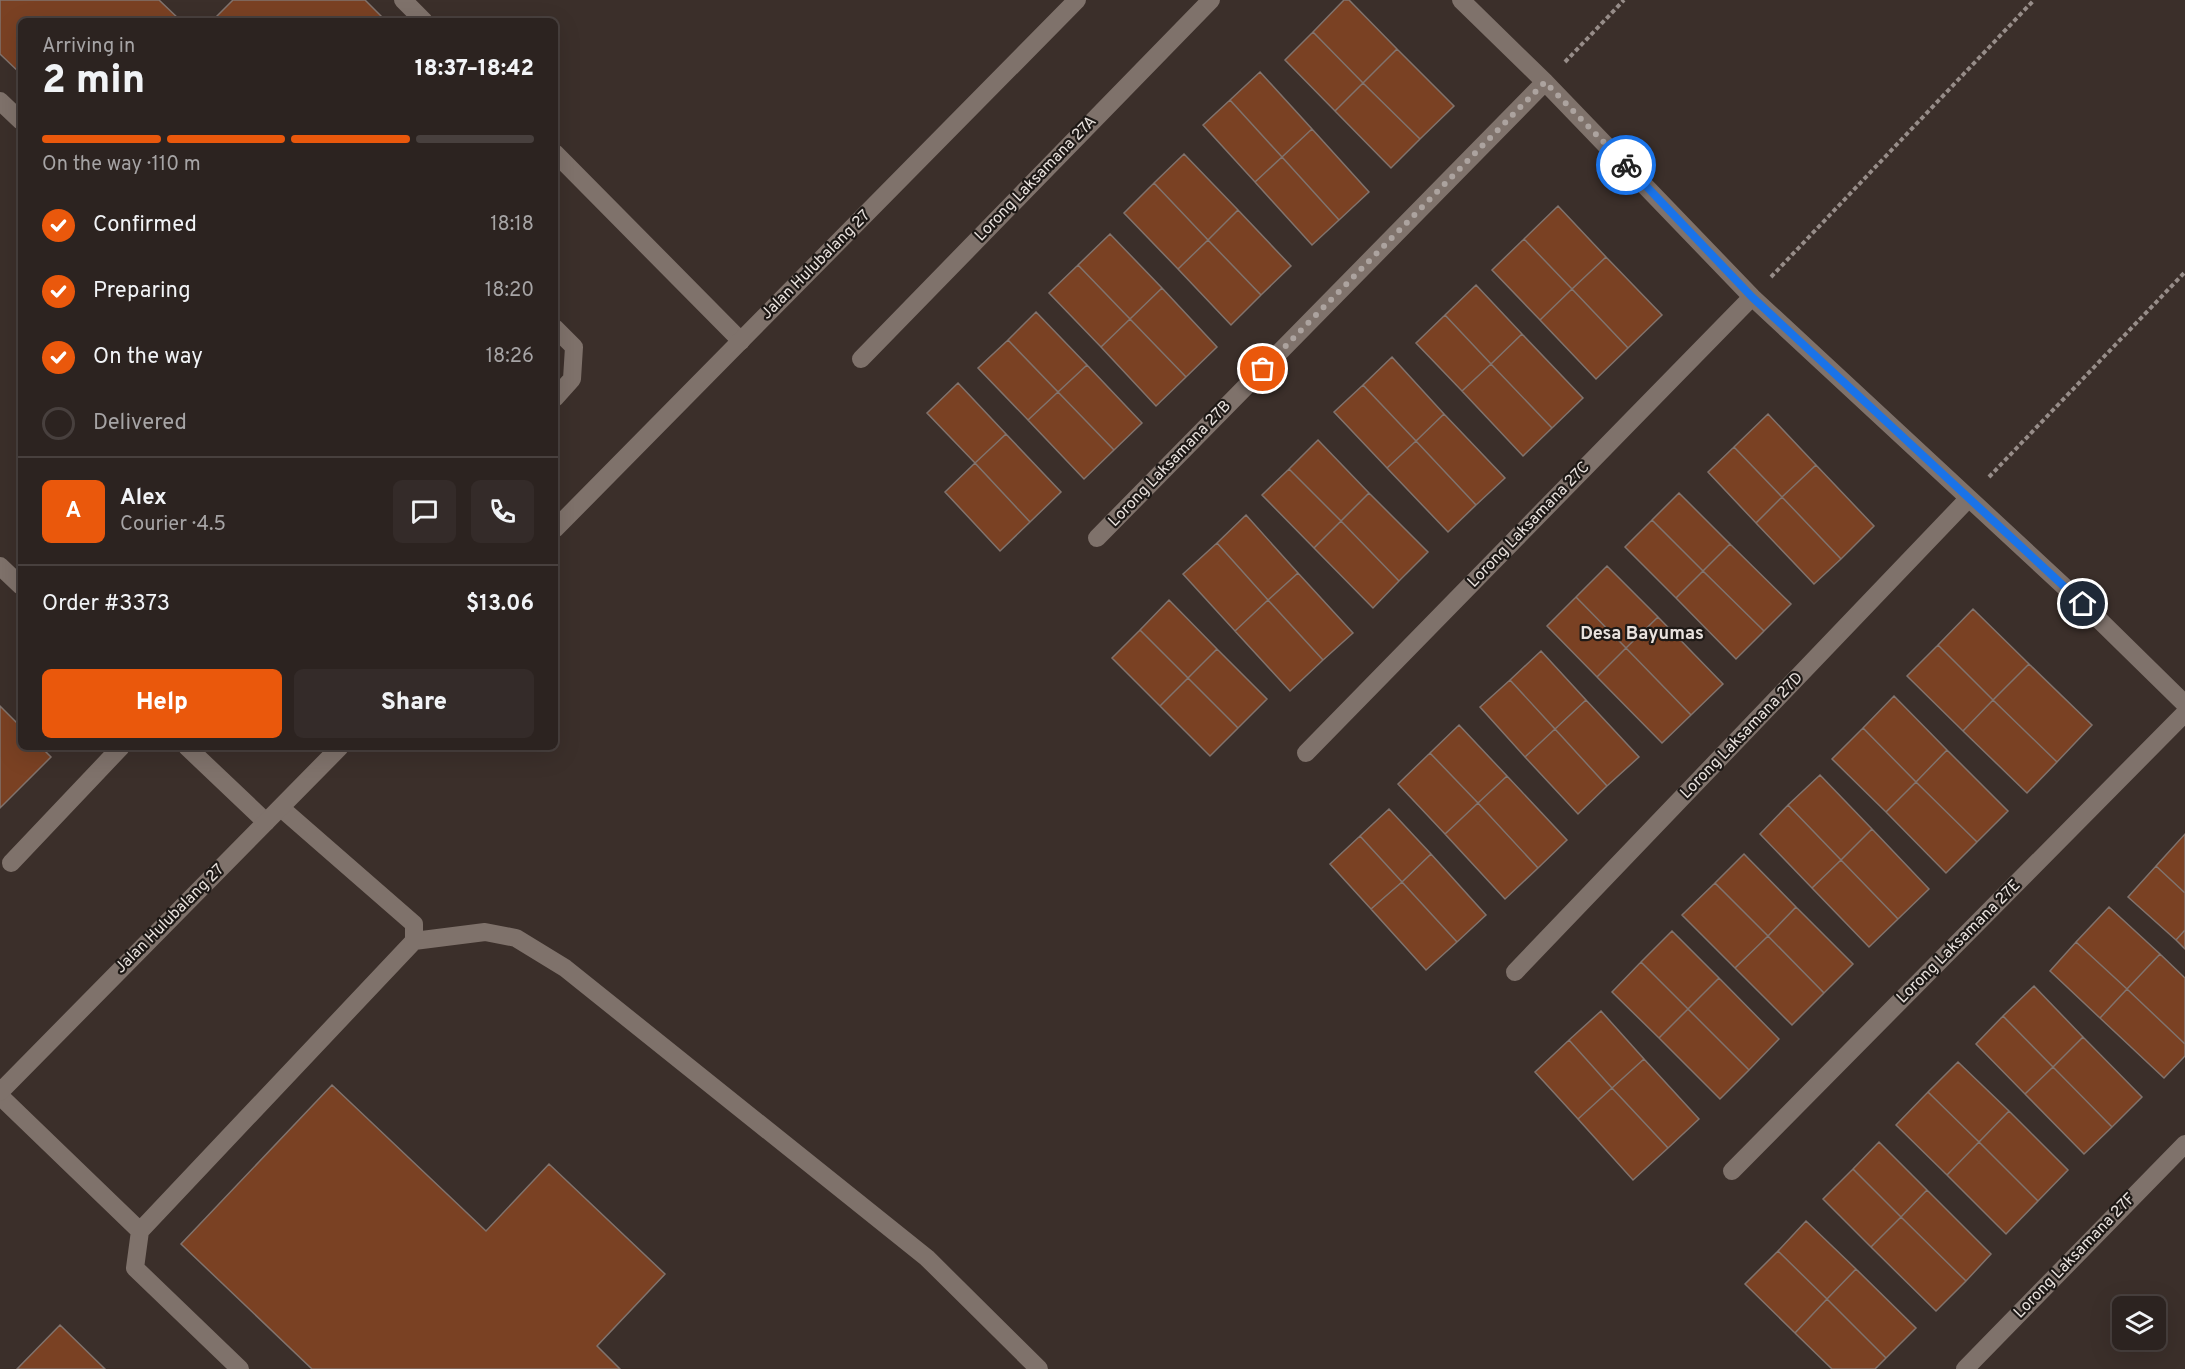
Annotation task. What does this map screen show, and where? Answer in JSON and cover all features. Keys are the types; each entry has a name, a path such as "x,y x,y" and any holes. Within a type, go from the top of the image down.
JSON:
{"street":[{"path":"403,0 421,18"},
{"name":"Jalan Hulubalang 27","path":"558,526 1077,0"},
{"name":"Lorong Laksamana 27A","path":"861,358 1211,0"},
{"path":"1461,0 1545,82 1752,297 2083,604 2185,704"},
{"name":"Lorong Laksamana 27B","path":"1097,538 1545,82"},
{"path":"0,101 18,118"},
{"path":"558,156 741,341"},
{"name":"Lorong Laksamana 27C","path":"1306,753 1752,297"},
{"path":"558,331 574,347 572,379 558,395"},
{"name":"Lorong Laksamana 27D","path":"1515,972 1968,499"},
{"path":"0,566 18,583"},
{"name":"Lorong Laksamana 27E","path":"1732,1171 2185,713"},
{"path":"10,863 118,750"},
{"path":"191,750 266,822"},
{"name":"Jalan Hulubalang 27","path":"0,1094 337,750"},
{"path":"281,808 414,924 414,941"},
{"path":"240,1369 135,1268 140,1231 414,941 485,932 516,938 565,968 927,1258 1040,1369"},
{"path":"0,1094 140,1231"},
{"name":"Lorong Laksamana 27F","path":"1965,1369 2185,1144"}],"path":[{"path":"1545,82 1624,0"},
{"path":"1752,297 2034,0"},
{"path":"1968,499 2185,272"}],"building":[{"path":"0,0 159,0 178,18 18,18 18,71 0,54"},
{"path":"233,0 365,0 383,18 215,18"},
{"path":"1344,0 1349,0 1397,49 1363,83 1313,32"},
{"path":"1313,32 1363,83 1335,111 1285,60"},
{"path":"1397,49 1454,106 1420,139 1363,83"},
{"path":"1260,72 1312,129 1282,157 1230,100"},
{"path":"1363,83 1420,139 1391,168 1335,111"},
{"path":"1230,100 1282,157 1255,182 1203,125"},
{"path":"1312,129 1369,192 1339,220 1282,157"},
{"path":"1184,154 1238,210 1208,240 1154,183"},
{"path":"1282,157 1339,220 1312,245 1255,182"},
{"path":"1154,183 1208,240 1178,269 1124,213"},
{"path":"1558,206 1606,257 1572,289 1524,239"},
{"path":"1238,210 1291,266 1261,295 1208,240"},
{"path":"1110,234 1162,288 1130,319 1078,265"},
{"path":"1524,239 1572,289 1540,320 1492,270"},
{"path":"1208,240 1261,295 1231,325 1178,269"},
{"path":"1606,257 1662,315 1628,348 1572,289"},
{"path":"1078,265 1130,319 1101,347 1049,293"},
{"path":"1476,285 1522,334 1491,364 1445,315"},
{"path":"1162,288 1217,347 1186,377 1130,319"},
{"path":"1572,289 1628,348 1596,379 1540,320"},
{"path":"1036,312 1087,365 1058,392 1008,340"},
{"path":"1445,315 1491,364 1462,391 1416,343"},
{"path":"1130,319 1186,377 1156,406 1101,347"},
{"path":"1522,334 1583,398 1552,428 1491,364"},
{"path":"1008,340 1058,392 1028,420 978,368"},
{"path":"1392,357 1444,414 1416,441 1363,385"},
{"path":"1491,364 1552,428 1523,456 1462,391"},
{"path":"1087,365 1142,423 1114,450 1058,392"},
{"path":"958,383 1006,434 975,463 927,413"},
{"path":"1363,385 1416,441 1387,468 1334,412"},
{"path":"1058,392 1114,450 1084,479 1028,420"},
{"path":"1444,414 1505,478 1476,505 1416,441"},
{"path":"1768,414 1816,465 1782,497 1734,447"},
{"path":"1006,434 1061,492 1030,522 975,463"},
{"path":"1318,440 1369,493 1341,521 1289,469"},
{"path":"1416,441 1476,505 1448,532 1387,468"},
{"path":"1734,447 1782,497 1756,523 1708,472"},
{"path":"975,463 1030,522 1000,551 945,492"},
{"path":"1816,465 1874,526 1841,559 1782,497"},
{"path":"1289,469 1341,521 1314,548 1262,495"},
{"path":"1369,493 1428,552 1399,581 1341,521"},
{"path":"1679,493 1730,544 1703,571 1652,520"},
{"path":"1782,497 1841,559 1814,584 1756,523"},
{"path":"1246,515 1298,573 1268,600 1217,543"},
{"path":"1652,520 1703,571 1676,598 1625,547"},
{"path":"1341,521 1399,581 1373,608 1314,548"},
{"path":"1217,543 1268,600 1235,631 1183,574"},
{"path":"1730,544 1791,604 1764,631 1703,571"},
{"path":"1607,566 1658,617 1626,648 1576,597"},
{"path":"1703,571 1764,631 1736,659 1676,598"},
{"path":"1298,573 1353,633 1323,660 1268,600"},
{"path":"1576,597 1626,648 1597,677 1547,626"},
{"path":"1169,600 1217,649 1188,678 1140,630"},
{"path":"1268,600 1323,660 1290,691 1235,631"},
{"path":"1973,609 2029,664 1993,700 1938,645"},
{"path":"1658,617 1723,684 1691,715 1626,648"},
{"path":"1140,630 1188,678 1160,706 1112,658"},
{"path":"1938,645 1993,700 1963,731 1907,676"},
{"path":"1626,648 1691,715 1662,743 1597,677"},
{"path":"1217,649 1267,699 1238,728 1188,678"},
{"path":"1541,651 1586,700 1555,729 1510,680"},
{"path":"2029,664 2092,725 2057,762 1993,700"},
{"path":"1188,678 1238,728 1210,756 1160,706"},
{"path":"1510,680 1555,729 1525,757 1480,707"},
{"path":"1894,696 1947,750 1916,782 1863,728"},
{"path":"1586,700 1639,757 1607,786 1555,729"},
{"path":"1993,700 2057,762 2027,793 1963,731"},
{"path":"0,706 18,724 18,750 44,750 51,757 0,808"},
{"path":"1459,725 1507,776 1478,803 1430,753"},
{"path":"1863,728 1916,782 1886,812 1832,759"},
{"path":"1555,729 1607,786 1578,814 1525,757"},
{"path":"1947,750 2008,811 1977,842 1916,782"},
{"path":"1430,753 1478,803 1445,834 1398,784"},
{"path":"1820,775 1872,829 1841,860 1788,805"},
{"path":"1507,776 1567,840 1538,868 1478,803"},
{"path":"1916,782 1977,842 1946,873 1886,812"},
{"path":"1478,803 1538,868 1505,899 1445,834"},
{"path":"1788,805 1841,860 1812,888 1760,834"},
{"path":"1389,809 1431,854 1402,882 1360,836"},
{"path":"1872,829 1929,889 1898,919 1841,860"},
{"path":"2185,834 2185,893 2156,866"},
{"path":"1360,836 1402,882 1371,909 1330,864"},
{"path":"1431,854 1486,915 1457,942 1402,882"},
{"path":"1744,854 1796,907 1768,936 1715,883"},
{"path":"1841,860 1898,919 1869,947 1812,888"},
{"path":"2156,866 2185,893 2185,930 2176,940 2128,897"},
{"path":"1402,882 1457,942 1426,970 1371,909"},
{"path":"1715,883 1768,936 1735,968 1682,915"},
{"path":"1796,907 1853,964 1824,993 1768,936"},
{"path":"2109,907 2160,954 2127,989 2076,942"},
{"path":"2185,930 2185,949 2176,940"},
{"path":"1672,931 1719,978 1688,1009 1641,962"},
{"path":"1768,936 1824,993 1792,1025 1735,968"},
{"path":"2076,942 2127,989 2100,1018 2050,971"},
{"path":"2160,954 2185,978 2185,1044 2127,989"},
{"path":"1641,962 1688,1009 1659,1038 1612,992"},
{"path":"1719,978 1779,1039 1749,1070 1688,1009"},
{"path":"2034,986 2083,1037 2053,1067 2003,1016"},
{"path":"2127,989 2185,1044 2185,1056 2164,1078 2100,1018"},
{"path":"1688,1009 1749,1070 1720,1099 1659,1038"},
{"path":"1601,1011 1644,1059 1612,1088 1569,1040"},
{"path":"2003,1016 2053,1067 2025,1094 1976,1044"},
{"path":"2083,1037 2142,1097 2112,1127 2053,1067"},
{"path":"1569,1040 1612,1088 1578,1119 1535,1072"},
{"path":"1644,1059 1699,1119 1668,1148 1612,1088"},
{"path":"1958,1062 2009,1111 1979,1142 1928,1092"},
{"path":"2053,1067 2112,1127 2084,1154 2025,1094"},
{"path":"332,1085 486,1231 549,1164 665,1274 597,1346 620,1369 312,1369 181,1244"},
{"path":"1612,1088 1668,1148 1633,1180 1578,1119"},
{"path":"1928,1092 1979,1142 1947,1175 1896,1125"},
{"path":"2009,1111 2068,1170 2038,1201 1979,1142"},
{"path":"1879,1142 1927,1190 1901,1217 1853,1169"},
{"path":"1979,1142 2038,1201 2006,1234 1947,1175"},
{"path":"1853,1169 1901,1217 1871,1247 1823,1199"},
{"path":"1927,1190 1991,1254 1966,1281 1901,1217"},
{"path":"1901,1217 1966,1281 1936,1311 1871,1247"},
{"path":"1806,1221 1856,1269 1827,1299 1778,1251"},
{"path":"1778,1251 1827,1299 1795,1333 1745,1284"},
{"path":"1856,1269 1916,1328 1886,1358 1827,1299"},
{"path":"1827,1299 1886,1358 1875,1369 1832,1369 1795,1333"},
{"path":"60,1325 105,1369 17,1369"}],"way so far":[{"path":"1263,369 1545,82 1626,165"}],"district":[{"name":"Desa Bayumas","path":"1642,634"}],"route":[{"path":"1626,165 1752,297 2083,604"}]}
